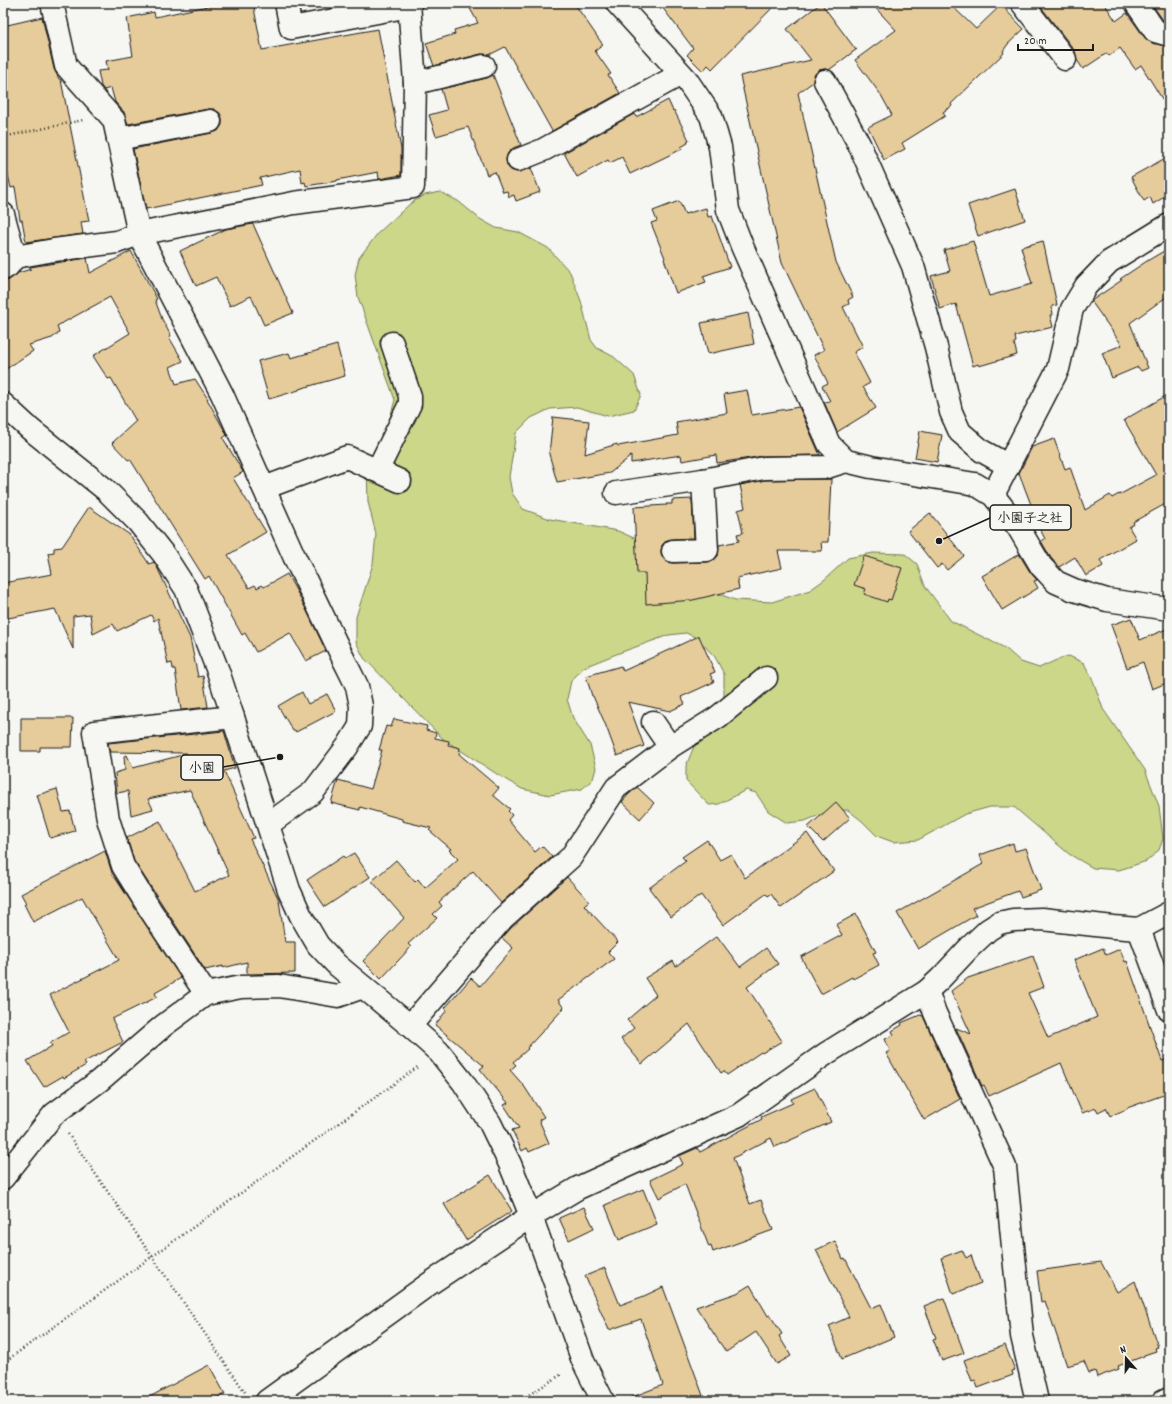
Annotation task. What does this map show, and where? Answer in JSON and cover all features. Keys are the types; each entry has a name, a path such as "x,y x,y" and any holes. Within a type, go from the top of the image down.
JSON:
{"street":[{"path":"52,3 66,66 114,120 139,234 222,394 294,556 358,686 361,706 360,726 348,747 312,792 269,824"},
{"path":"3,214 9,263 54,250 117,242 139,234 294,204 413,188 415,83 410,4 291,28 286,3"},
{"path":"617,3 682,74 711,116 720,147 728,210 742,246 829,444 846,461"},
{"path":"1022,3 1065,59"},
{"path":"1136,3 1154,31 1169,35"},
{"path":"415,83 484,66"},
{"path":"518,160 543,150 682,74"},
{"path":"825,80 859,144 913,266 936,347 950,412 960,432 982,451 1009,466"},
{"path":"118,139 210,121"},
{"path":"993,495 1058,369 1072,310 1086,286 1109,262 1169,225"},
{"path":"378,471 410,404 410,396 392,343"},
{"path":"3,404 30,429 106,490 138,522 164,555 186,589 218,671 269,824 289,890 301,916 318,945 337,965 439,1052 463,1082 490,1123 510,1164 531,1216 583,1361 602,1401"},
{"path":"264,488 347,457 400,481"},
{"path":"616,493 704,480 764,468 827,467 846,461 871,467 975,484 993,495 1018,527 1041,566 1056,582 1074,590 1107,600 1169,609"},
{"path":"673,551 707,550 704,480"},
{"path":"410,1026 503,918 571,857 616,788 670,747 718,717 766,678"},
{"path":"206,994 123,866 108,819 94,732 233,717"},
{"path":"654,722 670,747"},
{"path":"267,1401 429,1284 531,1216 578,1188 739,1115 827,1053 927,991 988,930 999,923 1019,919 1042,918 1121,928 1139,928 1169,913"},
{"path":"1139,928 1169,1010"},
{"path":"3,1178 54,1114 99,1081 162,1026 206,994 241,987 279,986 338,996 363,987"},
{"path":"927,991 935,1013 1005,1167 1022,1336 1037,1401"},
{"path":"1163,1401 1169,1398"}],"path":[{"path":"3,137 108,114"},
{"path":"3,1363 439,1052"},
{"path":"54,1114 247,1394"},
{"path":"519,1401 583,1361"},
{"path":"3,1390 3,1401"}],"green space":[{"path":"440,192 458,201 480,219 496,228 518,232 548,248 570,272 581,301 591,340 597,348 614,357 634,375 641,395 634,410 608,416 577,407 550,409 531,418 516,433 509,477 512,493 523,509 550,519 618,531 661,550 689,576 711,591 735,600 772,602 810,590 824,580 848,558 873,553 905,554 917,564 925,586 951,621 1005,648 1021,662 1039,668 1069,656 1084,663 1094,683 1103,709 1145,770 1159,806 1163,839 1159,850 1147,861 1119,870 1093,868 1069,854 1014,807 990,807 965,814 918,840 893,842 877,836 848,810 829,811 805,821 787,823 768,811 756,793 746,790 719,804 709,805 686,781 686,766 695,744 720,720 724,694 724,674 715,657 697,638 686,633 669,635 584,667 571,681 567,699 573,718 590,745 596,768 593,779 582,789 550,795 522,789 443,739 364,658 356,642 356,617 373,564 376,534 368,502 367,467 388,425 395,400 358,297 355,275 359,258 378,233 411,203 425,195"}],"building":[{"path":"222,3 253,3 262,50 378,29 401,149 401,175 379,179 378,172 306,186 305,182 302,183 300,169 260,178 262,185 146,209 133,149 218,131 222,125 222,118 220,113 214,109 208,109 128,124 124,112 115,102 111,88 104,90 101,86 98,71 108,70 106,61 133,56 127,18 154,12 155,17"},
{"path":"467,3 574,3 603,45 595,51 611,74 608,75 620,93 552,131 505,47 489,55 481,54 434,66 426,43 455,34 454,30 478,23"},
{"path":"659,3 777,3 712,69 708,65 703,71 687,55 693,48"},
{"path":"821,3 856,50 829,70 819,70 814,75 813,82 798,93 836,262 853,297 848,300 849,304 843,307 863,347 854,352 870,383 863,387 876,408 837,432 824,402 830,401 822,386 828,383 814,355 824,350 782,263 740,76 811,60 787,29"},
{"path":"871,3 949,3 976,29 1001,5 1024,29 1008,44 1003,51 1004,53 951,104 952,106 943,112 945,116 902,143 905,149 884,160 868,127 892,115 881,95 855,60 896,30"},
{"path":"1038,3 1104,3 1116,21 1127,13 1145,38 1152,43 1169,47 1169,110 1141,65 1135,69 1120,48 1109,56 1107,53 1083,69 1077,60 1075,51"},
{"path":"1151,3 1169,3 1169,22 1163,20"},
{"path":"42,17 54,69 61,80 89,221 81,222 83,234 26,242 22,220 20,220 15,187 11,188 3,154 3,26"},
{"path":"493,75 521,145 513,148 508,153 506,159 507,165 511,170 517,172 531,168 540,192 516,201 514,195 509,197 507,191 503,192 495,172 487,175 468,127 436,136 429,115 447,110 441,89 487,78"},
{"path":"668,100 689,140 687,141 688,143 681,147 682,149 630,174 622,157 610,163 608,160 577,177 564,153 634,114 636,117"},
{"path":"1169,156 1169,194 1153,204 1150,197 1144,201 1131,177"},
{"path":"1015,189 1025,220 978,236 968,205"},
{"path":"679,201 685,214 706,208 708,217 712,216 730,267 703,276 706,282 676,293 664,259 665,258 651,223 657,221 653,211"},
{"path":"253,224 293,313 264,325 251,296 230,306 216,277 196,286 180,251 226,229"},
{"path":"973,241 989,296 1032,284 1021,247 1043,241 1057,305 1052,306 1053,315 1050,315 1053,327 1015,336 1016,342 1014,343 1017,355 979,366 978,364 973,366 956,304 940,309 931,276 950,271 944,250"},
{"path":"1169,248 1169,295 1130,323 1148,368 1141,371 1138,367 1112,378 1102,353 1122,345 1091,301 1122,280 1120,279"},
{"path":"131,251 157,299 155,300 162,319 171,336 169,337 183,361 170,367 176,384 195,379 208,399 227,435 223,438 243,472 233,478 266,532 228,555 249,588 255,585 257,588 262,585 264,587 287,574 326,651 306,661 290,633 256,652 245,633 242,635 209,576 205,579 130,459 128,460 112,443 136,421 111,378 108,379 93,356 130,333 110,297 57,326 59,333 52,338 29,345 33,351 3,371 3,281 9,280 18,273 31,269 30,267 87,258 90,273"},
{"path":"748,313 754,344 708,354 701,323"},
{"path":"337,345 345,376 269,399 258,361 289,353 291,358"},
{"path":"747,390 752,415 799,407 820,455 764,456 717,463 716,455 682,461 681,455 631,463 631,456 610,473 557,482 549,454 553,417 589,421 585,454 617,444 618,446 678,435 676,422 727,413 724,394"},
{"path":"1169,394 1169,502 1133,522 1134,524 1129,527 1136,539 1100,560 1103,566 1086,576 1075,557 1059,567 1051,558 1041,541 1045,539 1019,473 1032,447 1054,439 1065,469 1070,467 1085,510 1110,495 1112,498 1119,495 1156,475 1124,420"},
{"path":"920,431 942,435 937,462 915,458"},
{"path":"831,479 828,542 821,542 822,551 778,551 782,568 737,578 739,589 693,600 646,604 645,573 637,573 634,507 667,505 666,504 672,504 672,500 692,499 694,538 667,540 662,545 662,557 667,562 673,563 707,562 713,561 718,556 719,545 739,541 737,534 743,533 738,510 745,508 740,485 765,480"},
{"path":"89,507 130,535 149,564 154,562 157,567 190,638 198,677 203,676 208,707 181,710 175,669 173,669 172,663 168,664 158,618 154,621 151,615 117,631 113,624 93,634 90,614 73,616 73,649 55,609 3,619 3,583 52,574 48,553 54,552 54,548 62,547"},
{"path":"930,513 964,556 947,570 942,564 937,568 908,531"},
{"path":"1019,554 1030,572 1037,580 1034,581 1038,588 1002,610 982,576"},
{"path":"864,556 902,568 891,600 888,599 887,602 864,594 866,589 854,585"},
{"path":"1131,618 1140,640 1169,628 1169,682 1152,689 1143,662 1127,668 1111,625"},
{"path":"699,636 715,672 710,674 714,682 681,697 685,704 670,711 628,702 644,746 617,756 606,726 592,696 586,676 621,666 623,671"},
{"path":"302,692 308,704 327,694 336,711 296,732 295,730 293,731 278,706"},
{"path":"21,718 73,718 72,747 40,747 40,751 21,751"},
{"path":"394,719 427,726 426,730 436,733 435,738 449,741 448,745 460,748 459,754 499,788 493,795 510,809 508,811 512,815 508,820 535,852 542,846 552,857 501,903 473,871 439,902 442,906 433,914 437,918 408,944 411,947 381,979 363,961 404,918 372,881 396,860 415,882 418,879 425,888 458,859 449,850 451,849 429,830 431,828 402,821 402,819 360,807 360,810 331,803 338,780 371,789 382,750 379,750 386,726 391,727"},
{"path":"224,731 235,768 224,771 254,838 250,839 279,900 285,942 295,942 295,973 247,974 247,962 223,968 223,966 205,970 134,861 127,838 160,821 195,891 229,875 190,790 148,799 153,809 131,815 128,791 117,793 115,773 125,770 124,756 127,755 133,768 186,753 110,752 108,743"},
{"path":"637,787 654,803 640,819 622,802"},
{"path":"57,789 63,812 70,811 75,831 50,838 37,795"},
{"path":"836,802 850,818 823,842 808,827"},
{"path":"807,833 834,871 781,908 771,894 768,896 766,894 723,925 701,895 671,917 649,888 686,861 682,857 707,840 720,860 731,854 745,878"},
{"path":"1013,843 1015,851 1026,848 1041,890 1021,897 1018,891 972,908 976,915 918,949 897,913 983,864 980,855"},
{"path":"105,851 112,873 181,978 155,993 157,997 112,1019 123,1042 84,1062 86,1065 64,1078 63,1076 44,1087 27,1061 52,1046 50,1043 69,1032 50,995 119,960 82,897 33,922 21,894"},
{"path":"354,853 370,877 325,907 307,880 343,856 345,858"},
{"path":"567,877 589,901 584,905 618,942 608,952 614,959 558,1000 564,1008 527,1048 528,1049 513,1062 516,1065 510,1070 524,1086 544,1117 539,1120 549,1143 529,1152 527,1148 522,1151 512,1130 519,1128 504,1105 508,1103 480,1069 484,1066 435,1025 447,1010 445,1008 471,978 480,986 513,948 502,938"},
{"path":"856,914 876,952 873,953 879,965 853,979 852,977 821,994 801,957 842,935 836,925"},
{"path":"717,936 740,967 766,948 778,964 747,987 782,1041 762,1053 761,1052 727,1075 724,1071 721,1073 689,1024 642,1064 621,1039 634,1028 627,1020 656,995 645,978 673,961 676,966"},
{"path":"1103,948 1106,955 1120,949 1125,962 1127,961 1162,1061 1169,1059 1169,1093 1127,1108 1110,1116 1106,1108 1098,1112 1096,1108 1082,1113 1061,1063 989,1096 984,1085 982,1086 956,1028 971,1034 951,991 968,978 1033,956 1044,987 1028,993 1048,1038 1097,1017 1074,960"},
{"path":"920,1015 923,1016 960,1099 924,1120 886,1053 890,1051 885,1039 894,1035 892,1031 902,1025 901,1023"},
{"path":"815,1088 831,1122 775,1147 771,1138 733,1158 750,1204 761,1200 773,1230 713,1252 711,1246 709,1247 685,1184 659,1198 650,1180 683,1164 679,1156 697,1148 700,1152 762,1119 761,1117 793,1103 791,1099"},
{"path":"490,1175 512,1211 466,1240 444,1204"},
{"path":"643,1189 657,1224 619,1240 605,1205"},
{"path":"584,1207 594,1228 569,1240 559,1218"},
{"path":"835,1241 843,1259 845,1258 871,1308 881,1304 894,1337 842,1359 829,1326 849,1317 816,1250"},
{"path":"962,1250 966,1258 971,1255 981,1283 953,1294 941,1258"},
{"path":"1101,1262 1117,1292 1135,1281 1158,1347 1155,1348 1156,1351 1118,1366 1119,1369 1097,1377 1095,1371 1089,1373 1084,1361 1067,1366 1045,1301 1041,1302 1037,1271"},
{"path":"605,1268 620,1305 663,1287 705,1401 627,1401 627,1399 663,1385 641,1319 609,1330 585,1276"},
{"path":"750,1285 768,1316 770,1315 782,1334 779,1336 791,1356 777,1364 756,1332 726,1352 696,1307 737,1293"},
{"path":"944,1298 964,1353 942,1361 933,1339 936,1338 924,1306"},
{"path":"1005,1345 1015,1370 1012,1371 1013,1375 978,1388 975,1380 972,1381 964,1360"},
{"path":"209,1365 225,1394 211,1401 142,1401"}],"place":[{"name":"小園子之社","path":"939,541"},
{"name":"小園","path":"280,757"}]}
